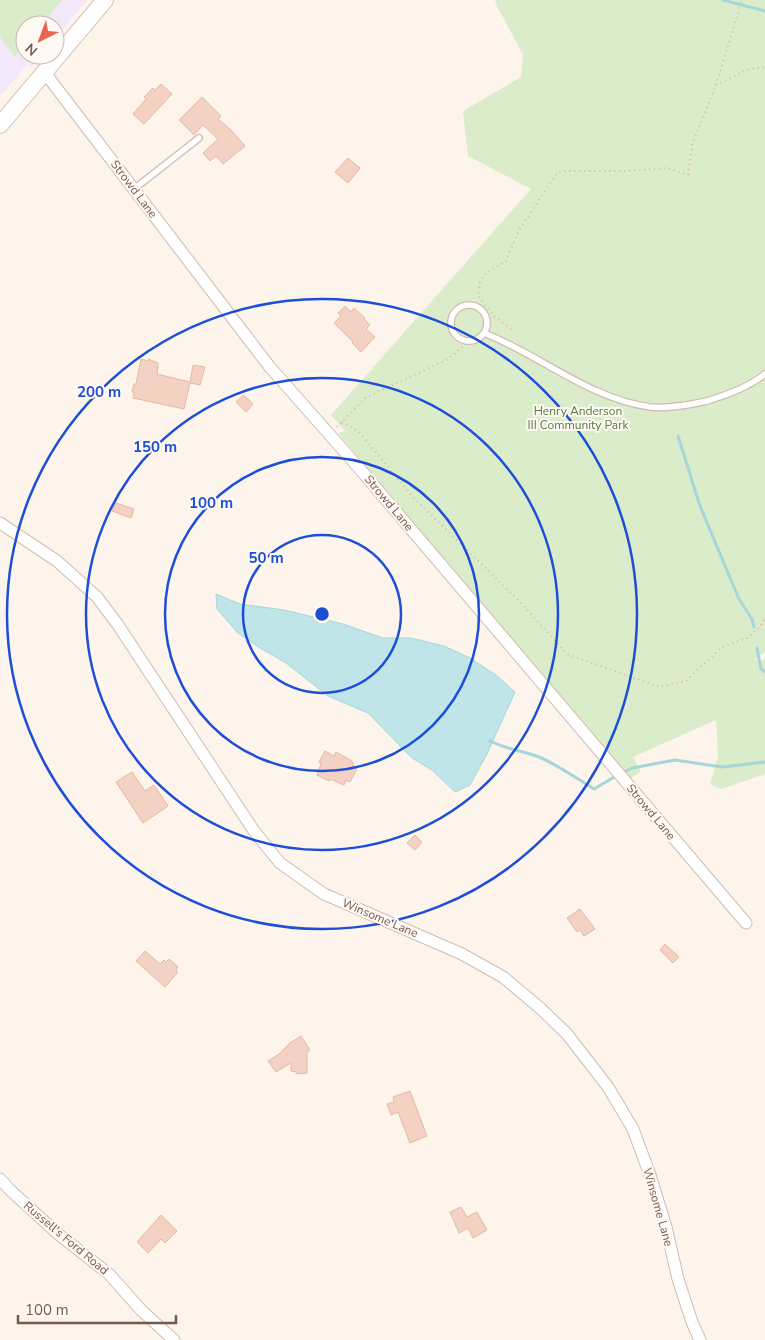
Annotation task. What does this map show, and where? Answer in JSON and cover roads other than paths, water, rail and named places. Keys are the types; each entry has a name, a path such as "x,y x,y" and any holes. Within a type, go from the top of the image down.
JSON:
{"street":[{"path":"0,125 105,0"},
{"name":"Strowd Lane","path":"45,72 269,366 746,923"},
{"name":"Winsome Lane","path":"0,523 57,561 97,597 118,625 254,831 280,862 324,894 462,954 504,977 567,1034 608,1087 633,1129 666,1227 678,1279 700,1340"},
{"name":"Russell's Ford Road","path":"0,1179 57,1233 109,1274 141,1310 174,1340"}],"lane":[{"path":"134,189 199,138"},
{"path":"474,305 482,310 487,320 484,333 476,340 470,341 458,337 451,327 452,315 462,306 474,305"},
{"path":"484,333 505,341 611,398 650,407 674,407 720,397 745,387 765,374"}],"water":[{"path":"216,594 240,604 284,610 343,624 383,638 411,638 444,646 470,658 496,675 515,692 486,756 470,785 455,792 432,770 412,758 368,713 328,696 286,663 238,633 217,609"}],"waterway":[{"path":"723,0 765,11"},
{"path":"678,436 700,506 739,599 752,619 754,627"},
{"path":"757,648 761,669 765,672"},
{"path":"490,741 546,760 594,789 616,776"},
{"path":"622,773 632,768 675,760 722,767 765,762"}],"park label":[{"name":"Henry Anderson III Community Park","path":"578,418"}]}
